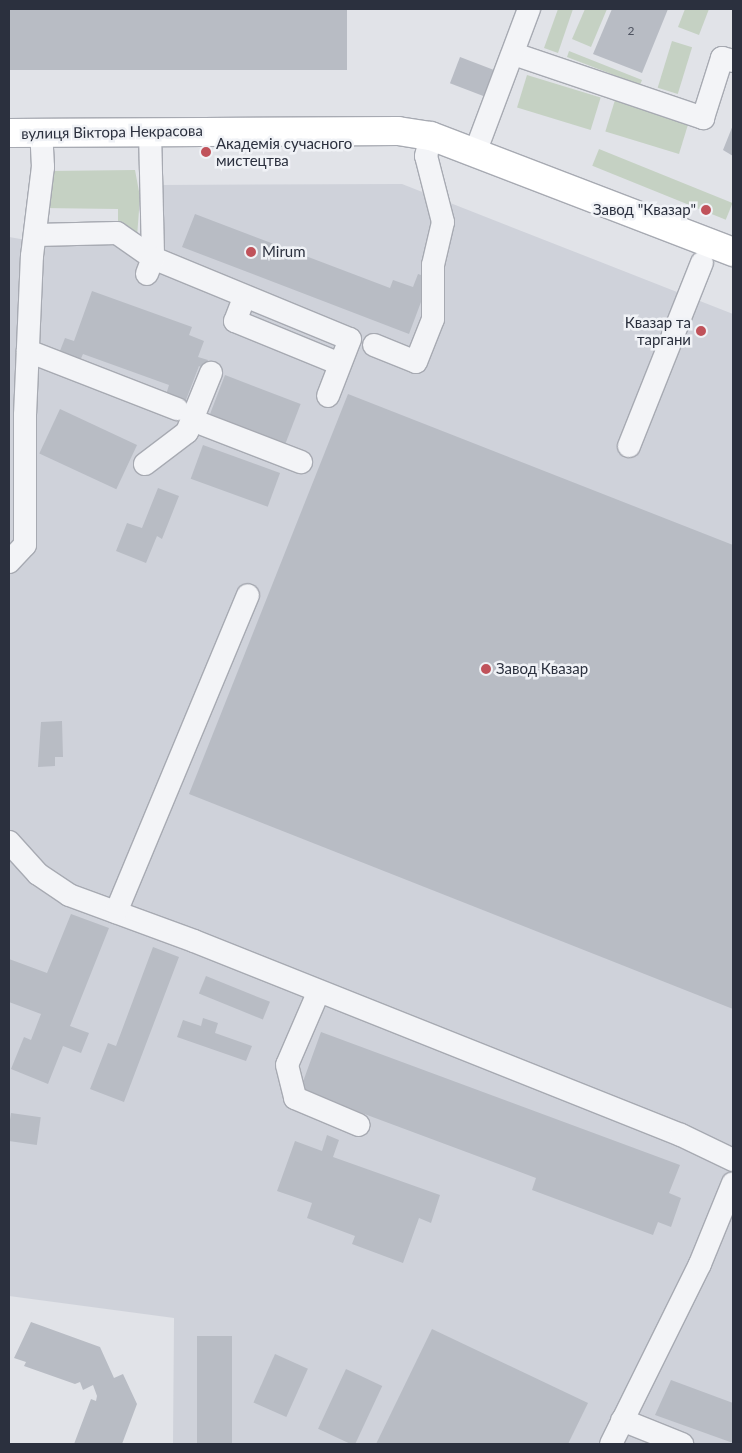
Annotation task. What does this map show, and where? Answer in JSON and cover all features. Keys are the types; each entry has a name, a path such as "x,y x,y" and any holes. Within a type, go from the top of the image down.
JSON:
{"main road":[{"name":"вулиця Віктора Некрасова","path":"9,133 398,131 431,136 476,150 733,252"}],"lane":[{"path":"476,150 506,60 518,9"},
{"path":"506,60 529,9"},
{"path":"506,60 703,118 722,58 733,61"},
{"path":"150,132 150,266"},
{"path":"9,562 25,545 28,351 43,167 41,133"},
{"path":"374,345 416,362 433,319 433,265 443,222 426,156 431,136"},
{"path":"36,235 117,233 150,266 244,298 350,339 328,396"},
{"path":"628,446 702,263"},
{"path":"28,351 301,462"},
{"path":"145,464 187,432 184,414 211,373"},
{"path":"116,912 248,596"},
{"path":"9,842 38,874 69,896 116,912 681,1135 733,1160"},
{"path":"318,992 287,1065 295,1098 359,1125"},
{"path":"611,1444 700,1264 733,1184"},
{"path":"622,1420 682,1444"}],"shaded area":[{"path":"402,184 733,314 733,1444 173,1444 174,1318 9,1296 9,237 38,242 116,242 169,257 160,247 159,185"}],"green space":[{"path":"558,9 573,9 558,53 544,48"},
{"path":"585,9 607,9 591,47 572,39"},
{"path":"685,9 709,9 699,35 678,27"},
{"path":"672,41 692,47 678,94 658,88"},
{"path":"569,51 642,80 640,85 567,57"},
{"path":"527,75 601,98 591,130 517,108"},
{"path":"615,100 689,123 679,154 605,132"},
{"path":"599,149 733,203 726,220 592,166"},
{"path":"135,170 140,197 137,237 118,225 118,209 42,208 47,171"}],"building":[{"path":"9,9 347,9 347,70 9,70"},
{"path":"612,9 668,9 642,73 593,54"},
{"path":"460,57 499,72 489,98 450,83"},
{"path":"733,125 733,156 723,150"},
{"path":"195,214 390,288 393,280 413,287 418,274 430,278 409,334 182,247"},
{"path":"92,291 192,327 189,335 204,341 198,357 208,360 205,369 199,366 184,405 165,398 169,385 83,354 79,363 58,356 65,338 74,341"},
{"path":"225,375 301,404 284,447 209,418"},
{"name":"Завод Квазар","path":"348,394 733,545 733,1009 189,794"},
{"path":"60,409 137,445 116,489 39,453"},
{"path":"203,445 280,473 268,507 191,479"},
{"path":"158,488 179,496 162,539 157,536 146,563 116,551 127,523 142,528"},
{"path":"62,721 63,757 55,757 55,766 38,767 41,722"},
{"path":"71,914 109,928 70,1026 89,1033 81,1053 63,1046 48,1084 11,1069 24,1037 31,1040 41,1014 9,1002 9,959 47,973"},
{"path":"153,947 179,957 124,1102 90,1089 108,1043 116,1046"},
{"path":"206,976 270,1002 263,1019 199,994"},
{"path":"203,1018 218,1023 215,1033 252,1046 246,1061 177,1037 183,1020 201,1026"},
{"path":"321,1032 680,1165 669,1193 681,1198 671,1227 658,1222 653,1235 532,1190 536,1178 300,1090"},
{"path":"11,1113 41,1117 37,1145 9,1141"},
{"path":"327,1135 339,1140 333,1157 440,1195 431,1223 419,1218 403,1263 352,1244 355,1236 307,1218 312,1203 277,1191 295,1141 322,1151"},
{"path":"31,1322 100,1347 114,1378 123,1374 137,1404 122,1444 74,1444 91,1399 96,1401 97,1396 93,1385 83,1390 80,1382 75,1384 24,1366 26,1362 14,1358"},
{"path":"432,1329 588,1403 568,1444 376,1444"},
{"path":"197,1336 232,1336 232,1444 197,1444"},
{"path":"275,1354 308,1369 286,1417 253,1402"},
{"path":"346,1369 382,1386 355,1444 351,1444 318,1429"},
{"path":"671,1380 733,1403 733,1443 655,1415"}],"place":[{"name":"Академія сучасного мистецтва","path":"206,152"},
{"name":"Завод \"Квазар\"","path":"706,210"},
{"name":"Mirum","path":"251,252"},
{"name":"Квазар та таргани","path":"701,331"},
{"name":"Завод Квазар","path":"486,669"}]}
